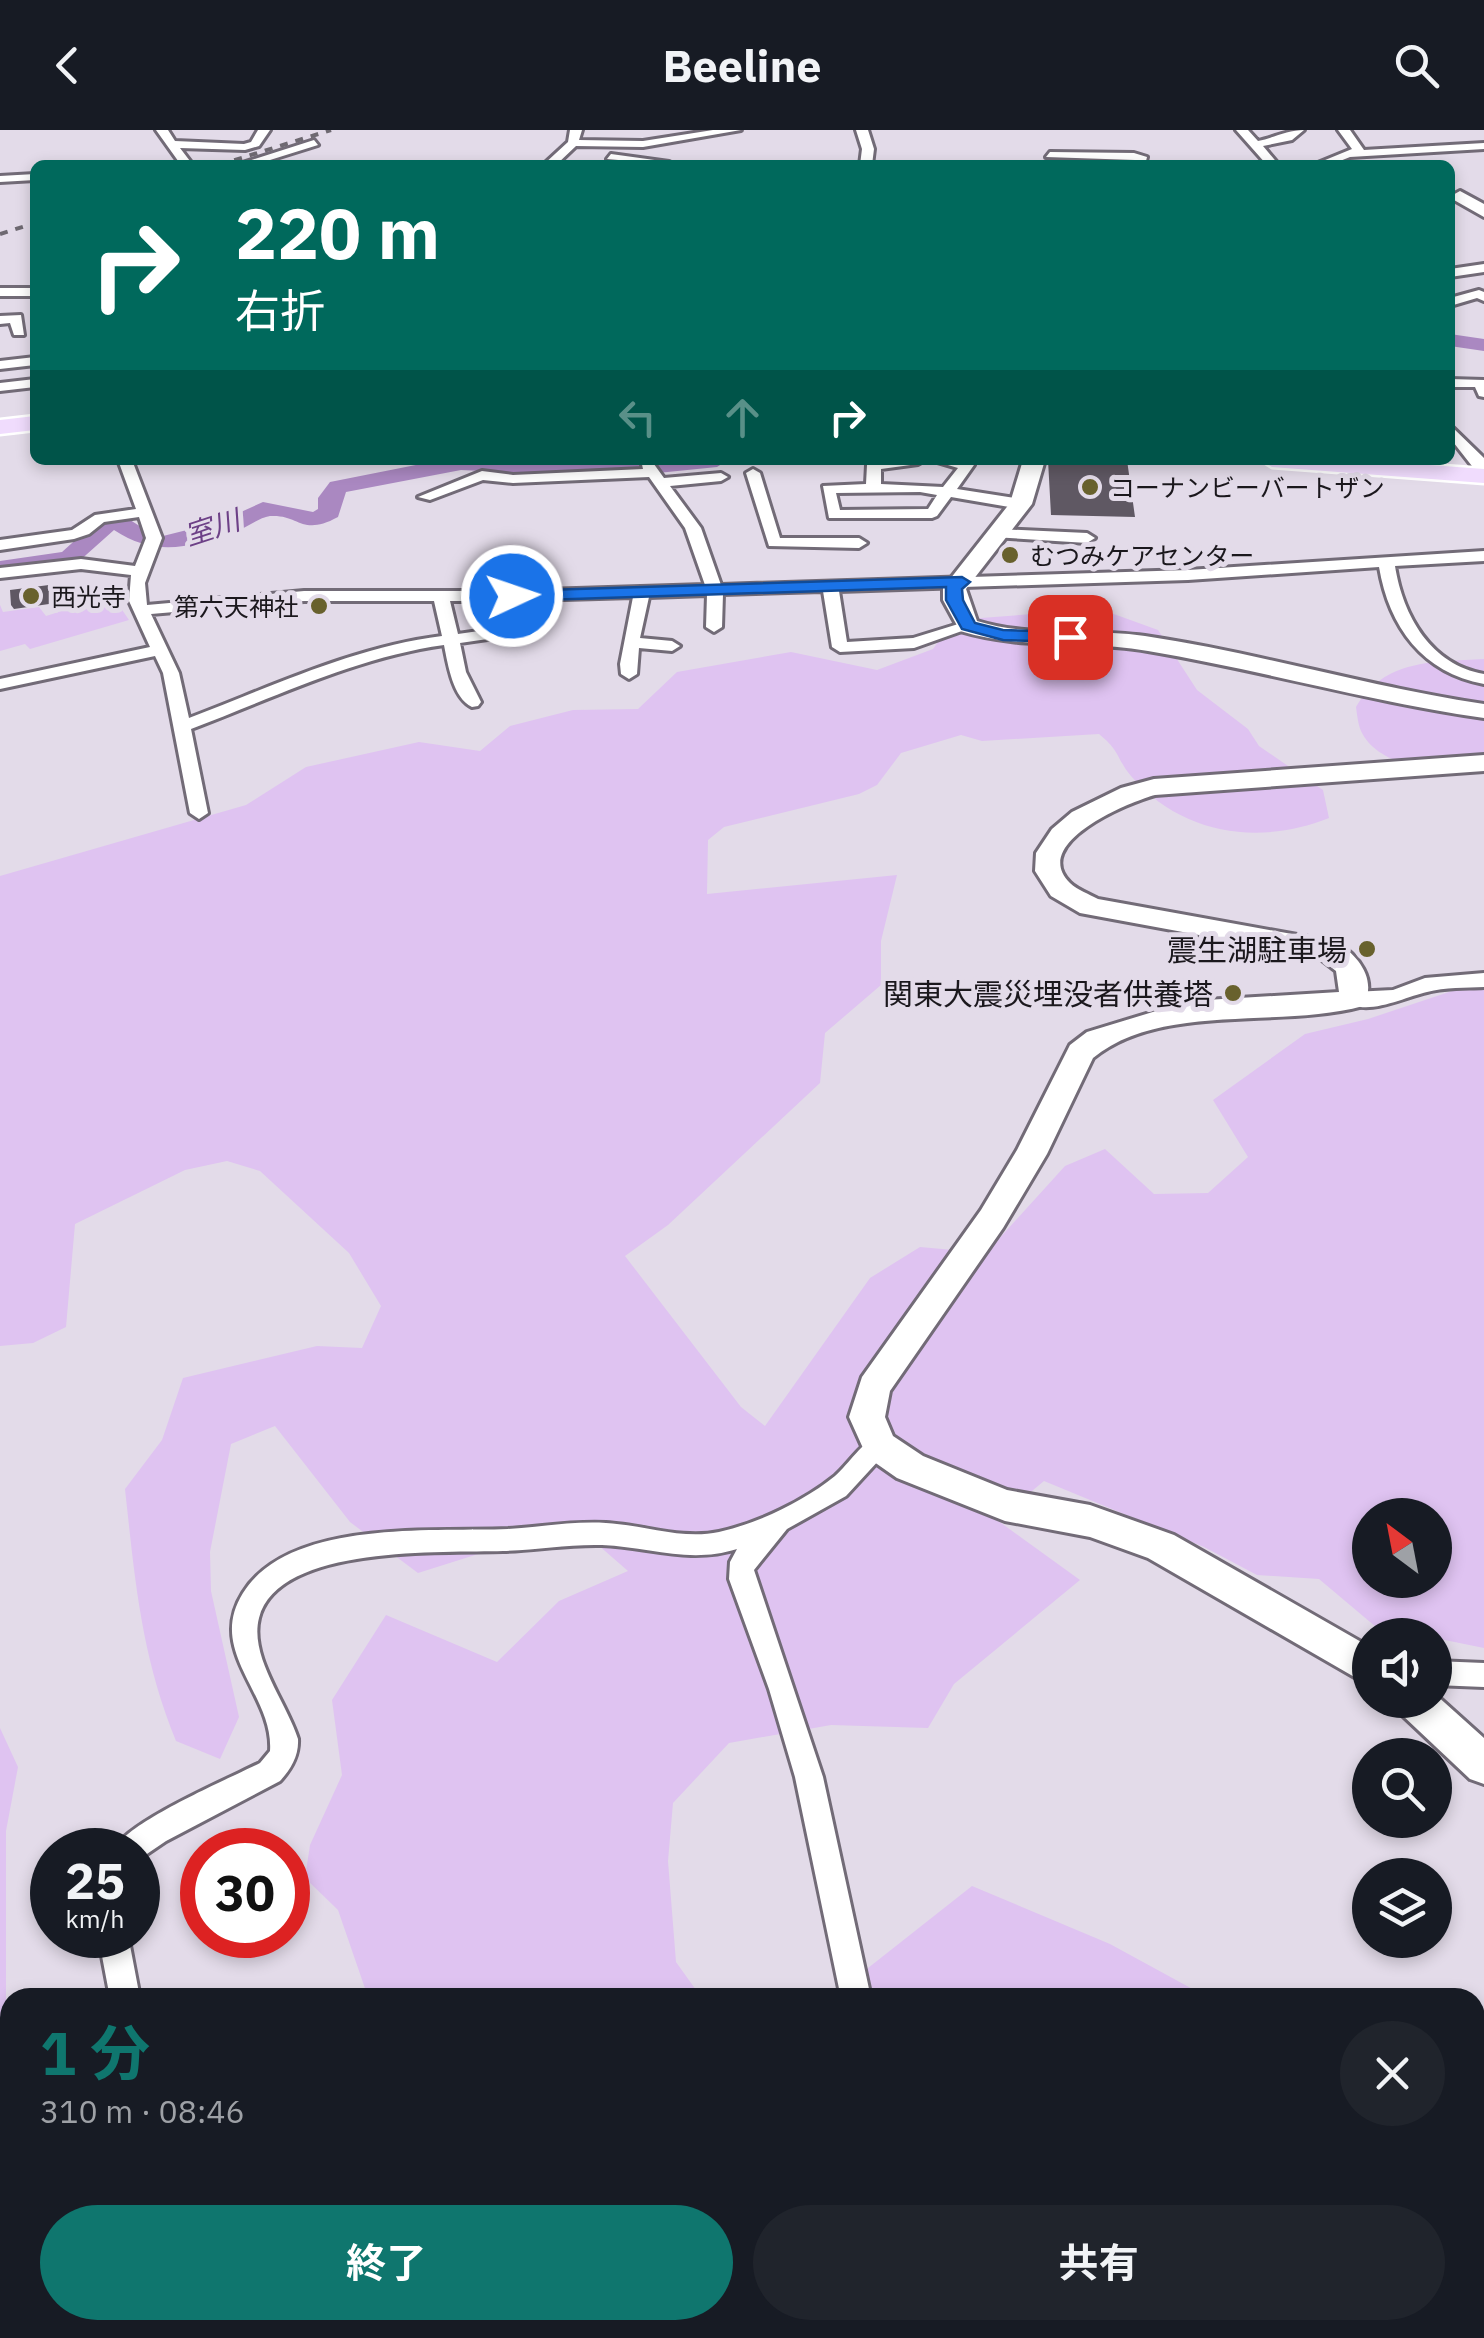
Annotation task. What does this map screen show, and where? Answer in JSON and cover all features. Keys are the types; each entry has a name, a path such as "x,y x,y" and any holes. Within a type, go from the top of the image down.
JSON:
{"main road":[{"path":"0,426 30,423"},
{"path":"1348,465 1484,474"}],"street":[{"path":"162,130 184,160"},
{"path":"176,144 245,147 256,144 264,130"},
{"path":"571,141 623,145 673,135 735,130"},
{"path":"862,130 868,149 867,160"},
{"path":"1242,130 1269,160"},
{"path":"1258,144 1288,138 1298,130"},
{"path":"1331,160 1359,150 1344,130"},
{"path":"554,160 571,141"},
{"path":"571,141 649,160"},
{"path":"1346,154 1388,154 1455,144 1483,147"},
{"path":"258,160 308,145 307,160"},
{"path":"1050,156 1134,156 1140,160"},
{"path":"0,179 30,177"},
{"path":"1455,196 1484,189"},
{"path":"1455,196 1484,212"},
{"path":"1455,272 1484,268"},
{"path":"0,292 30,292"},
{"path":"1455,301 1479,294 1484,297"},
{"path":"0,320 16,318 19,327 30,322"},
{"path":"0,365 30,362"},
{"path":"1455,383 1481,383 1484,393"},
{"path":"0,387 30,384"},
{"path":"1455,433 1484,436"},
{"path":"1455,434 1484,474"},
{"path":"127,465 152,542 138,572 137,604 171,673 199,812"},
{"path":"873,488 874,465"},
{"path":"963,465 968,466 949,492 932,513 834,515 828,489 920,488 949,492 1021,504"},
{"path":"968,626 954,600 954,588 1021,504 1033,465"},
{"path":"425,497 455,482 482,475 572,482 650,470 720,477"},
{"path":"650,470 687,514 715,590 714,627"},
{"path":"753,472 774,543 833,569"},
{"path":"0,545 74,534 100,518 145,512"},
{"path":"998,534 1080,540"},
{"path":"833,569 859,543"},
{"path":"141,610 304,596 522,596 715,590 833,569 962,582 1231,573 1484,556"},
{"path":"1386,560 1394,598 1431,659 1456,674 1484,679"},
{"path":"0,573 80,564 138,572"},
{"path":"833,569 840,646 914,642 968,626 1003,635 1104,638 1484,711"},
{"path":"628,674 627,656 642,591"},
{"path":"441,596 458,672 472,702"},
{"path":"184,726 322,673 410,645 522,630 522,596"},
{"path":"632,642 672,646"},
{"path":"0,684 160,650"},
{"path":"1354,1000 1356,977 1344,959 1326,949 1090,907 1070,899 1050,880 1045,867 1053,842 1106,801 1154,787 1484,763"},
{"path":"1352,1657 1161,1546 1121,1530 1005,1504 950,1486 903,1463 880,1446 867,1417 874,1387 992,1219 1031,1154 1081,1052 1097,1039 1190,1011 1318,1006 1395,998 1426,985 1484,980"},
{"path":"160,1829 270,1772 283,1758 284,1739 248,1660 244,1626 253,1599 270,1580 294,1564 364,1548 607,1534 700,1546 778,1522 826,1496 880,1446"},
{"path":"778,1522 769,1536 744,1555 740,1566 742,1580 783,1689 810,1778 854,1988"},
{"path":"1452,1674 1484,1676"},
{"path":"1434,1718 1484,1764"},
{"path":"117,1958 123,1988"}],"shaded area":[{"path":"112,595 129,620 30,649 25,644 0,651 0,605 3,612 39,607 46,616"},
{"path":"1100,609 1158,630 1197,690 1248,729 1259,746 1323,790 1329,818 1276,832 1223,830 1198,823 1151,796 1099,734 982,741 961,735 901,753 877,785 859,794 724,827 708,840 707,894 897,875 881,941 881,985 825,1033 820,1083 668,1225 625,1256 741,1407 765,1426 870,1278 920,1247 986,1253 1065,1166 1105,1149 1154,1194 1208,1193 1248,1157 1213,1100 1305,1034 1368,1019 1458,989 1484,985 1484,1648 1452,1641 1452,1618 1365,1618 1319,1579 1257,1575 1204,1547 1044,1481 997,1520 1080,1580 954,1684 928,1728 831,1725 729,1743 673,1803 668,1861 676,1962 695,1988 365,1988 338,1910 310,1883 310,1845 342,1775 332,1700 386,1615 497,1662 559,1601 628,1571 574,1524 418,1573 350,1522 275,1426 231,1444 210,1552 211,1591 239,1717 220,1759 176,1741 147,1647 125,1489 162,1440 183,1378 317,1346 362,1348 381,1306 349,1253 260,1171 227,1161 185,1170 75,1224 66,1327 33,1343 0,1346 0,876 246,805 306,767 419,742 480,751 510,726 573,710 638,709 677,672 791,652 877,670 933,649 954,620"},
{"path":"1484,659 1484,768 1434,769 1398,761 1370,744 1361,731 1356,707 1381,680 1411,666"},
{"path":"0,1728 18,1767 6,1831 6,1988 0,1988"},
{"path":"972,1886 1110,1944 1191,1988 843,1988"}],"building":[{"name":"コーナンビーバートザン","path":"1048,465 1128,465 1135,517 1051,515"},
{"name":"西光寺","path":"49,585 49,604 14,609 11,605 10,590"}],"waterway":[{"name":"室川","path":"1455,341 1484,345"},
{"name":"室川","path":"0,568 68,558 109,522 119,523 145,540 163,543 227,527 263,509 317,519 330,512 330,498 338,487 451,465"},
{"name":"室川","path":"506,465 618,470 668,465"}],"railway":[{"path":"235,160 331,130"},
{"path":"0,234 30,225"}],"place":[{"name":"コーナンビーバートザン","path":"1090,487"},
{"name":"むつみケアセンター","path":"1010,555"},
{"name":"西光寺","path":"31,596"},
{"name":"第六天神社","path":"319,606"},
{"name":"震生湖駐車場","path":"1367,949"},
{"name":"関東大震災埋没者供養塔","path":"1233,993"}],"route":[{"path":"512,596 962,582 954,588 954,600 968,626 1003,635 1070,637"}]}
